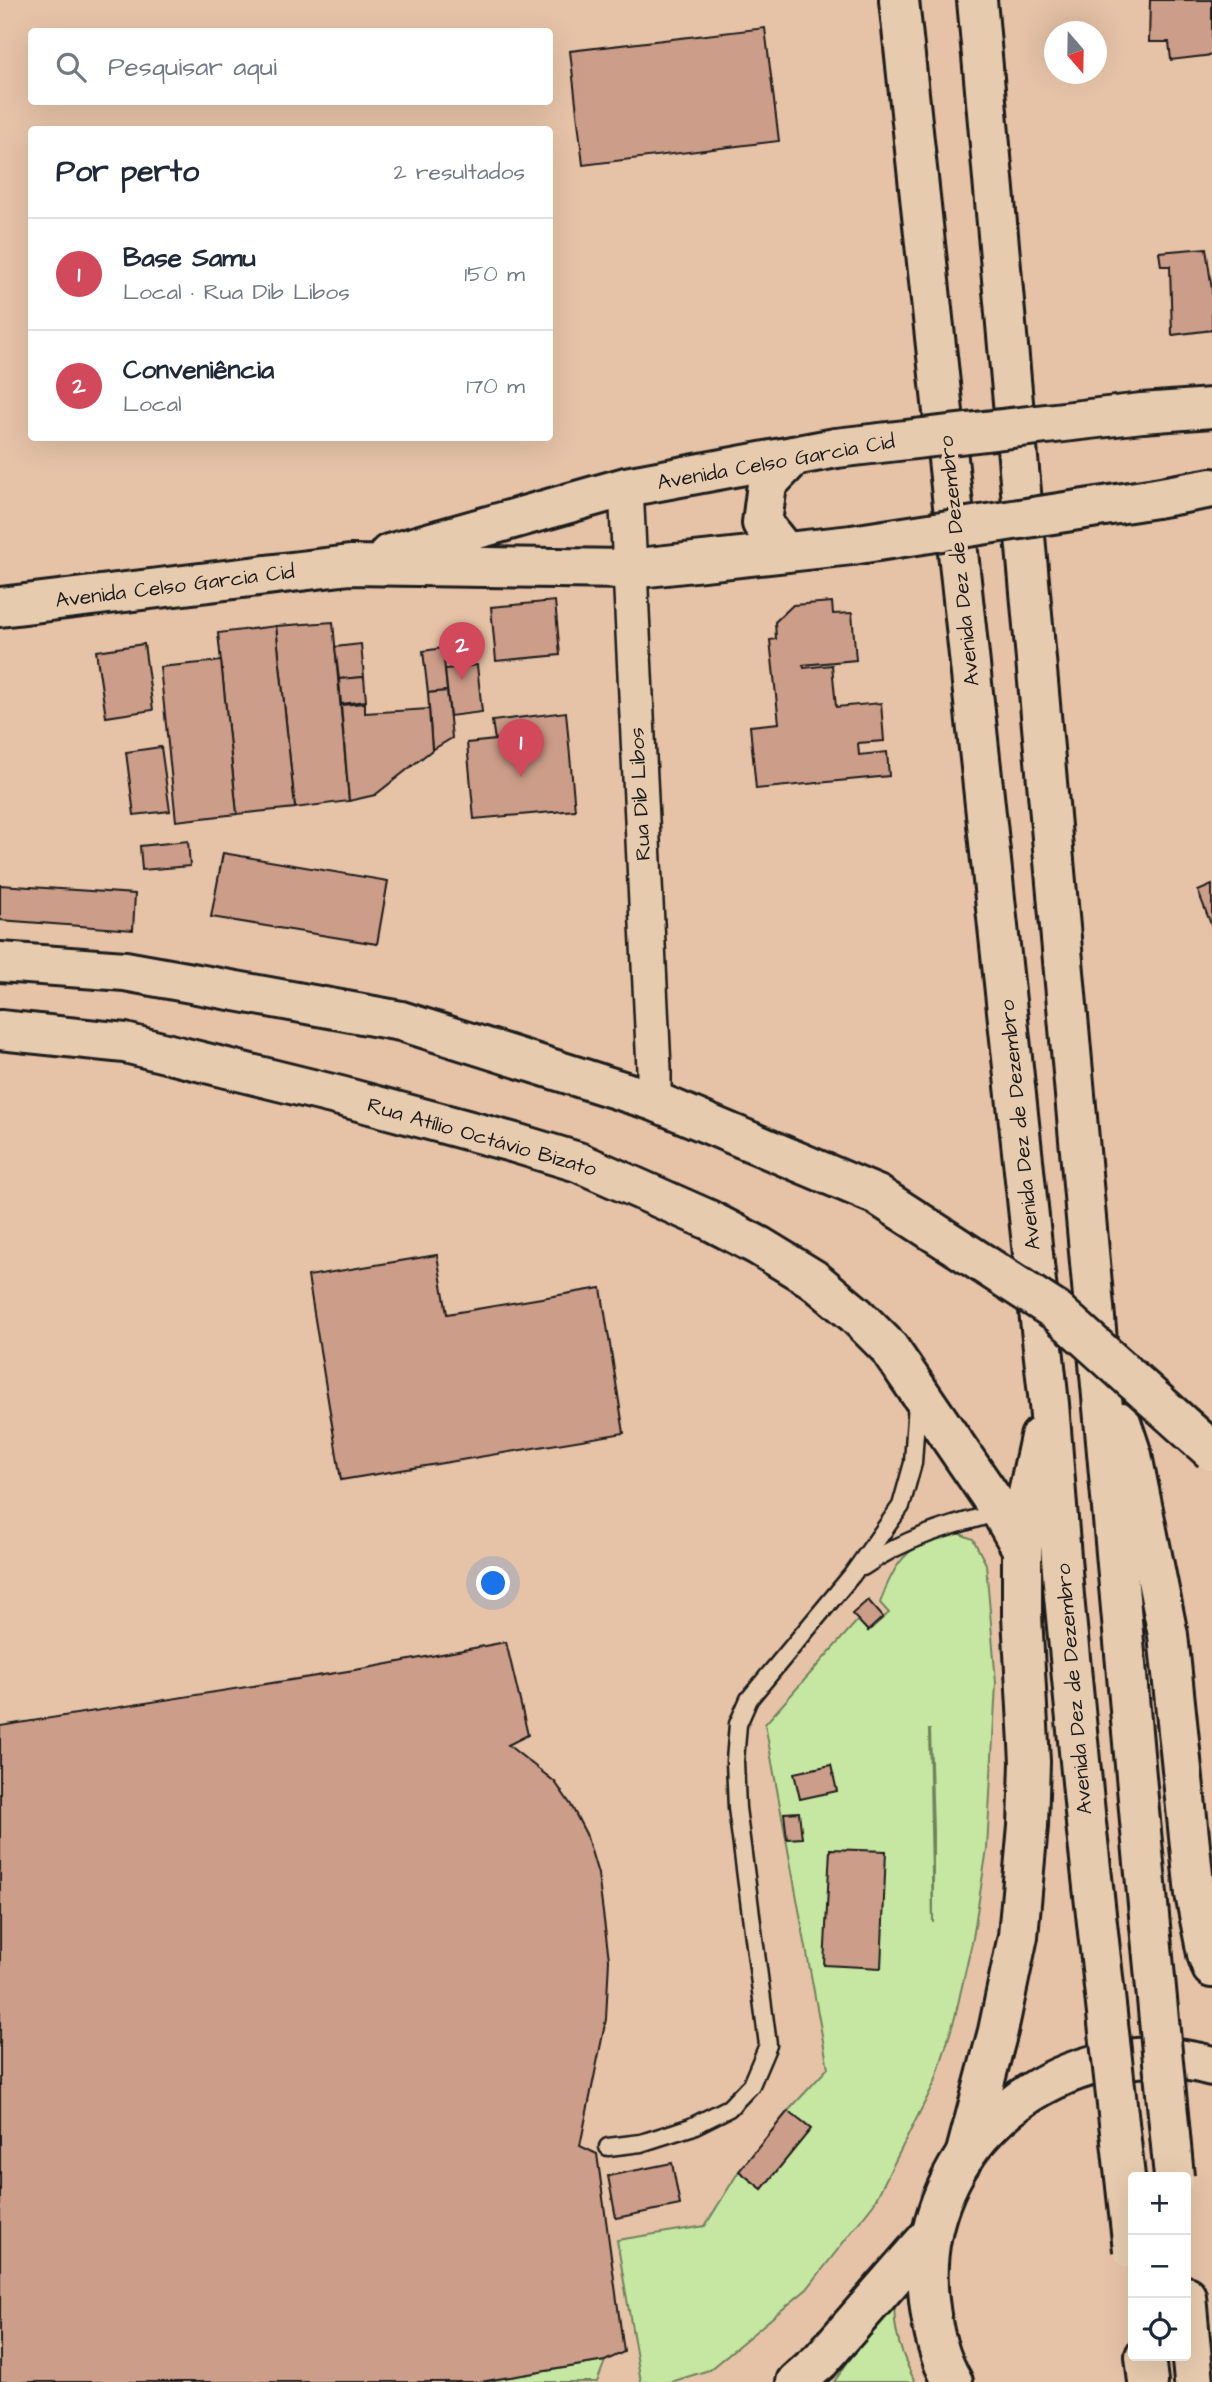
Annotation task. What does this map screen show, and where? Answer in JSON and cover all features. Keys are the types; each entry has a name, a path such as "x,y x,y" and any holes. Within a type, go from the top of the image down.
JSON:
{"main road":[{"name":"Avenida Dez de Dezembro","path":"899,0 1048,1394 1064,1596 1131,2235"},
{"path":"977,0 1097,1353 1174,2172"},
{"name":"Avenida Celso Garcia Cid","path":"350,565 626,488 836,448 1142,413 1212,408"},
{"path":"785,552 762,523 767,484 794,456"},
{"name":"Avenida Celso Garcia Cid","path":"0,607 350,565 629,569 852,545 1212,488"},
{"path":"0,962 125,971 401,1021 654,1101 877,1195 1056,1311 1212,1451"},
{"name":"Rua Atílio Octávio Bizato","path":"0,1030 125,1043 353,1099 578,1162 707,1219 759,1246 813,1279 856,1315 889,1348 1001,1512 1022,1549"},
{"path":"1097,1353 1132,1455 1168,1635 1195,1894 1212,1968"},
{"path":"965,2156 998,2031 1018,1936 1028,1826 1030,1762 1022,1616 1022,1549 1026,1503 1048,1394"},
{"path":"953,2382 946,2371 932,2327 927,2280 932,2233 944,2193 965,2156 998,2117 1019,2101 1040,2086 1087,2066 1138,2057 1189,2060 1212,2066"},
{"path":"796,2382 821,2360 932,2233"},
{"path":"1186,2298 1194,2382"},
{"path":"1146,2361 1148,2382"}],"street":[{"name":"Rua Dib Libos","path":"626,488 654,1101"}],"lane":[{"path":"608,2147 641,2143 691,2127 729,2108 751,2085 768,2045 737,1808 735,1761 738,1724 749,1699 852,1575 901,1506 913,1463 918,1393"},
{"path":"852,1575 885,1552 940,1528 1001,1512"}],"green space":[{"path":"944,1528 973,1539 986,1564 996,1683 987,1849 973,1938 955,2017 935,2082 874,2203 807,2289 709,2370 671,2382 641,2382 617,2240 705,2226 739,2171 762,2189 810,2129 788,2111 828,2068 765,1724 858,1620 868,1631 889,1613 880,1603 897,1566 911,1551","holes":["929,1730 930,1730 933,1923"]},
{"path":"895,2303 897,2334 915,2382 834,2382 876,2322"},
{"path":"605,2361 597,2382 480,2382"}],"building":[{"path":"1150,0 1212,0 1212,55 1171,60 1169,42 1149,42"},
{"path":"765,28 779,141 583,165 570,51"},
{"path":"1206,248 1212,290 1212,330 1172,335 1170,266 1161,266 1159,252"},
{"path":"555,601 560,655 496,661 491,607"},
{"path":"832,602 833,614 852,613 856,660 803,665 804,668 832,665 836,707 881,703 884,741 858,743 859,755 887,752 889,776 756,789 750,726 779,723 770,640 776,639 775,622 793,605"},
{"path":"333,622 349,801 295,808 276,626"},
{"path":"276,626 295,808 237,814 218,633"},
{"path":"144,644 153,710 106,717 96,651"},
{"path":"361,644 364,677 339,679 335,647"},
{"path":"443,648 447,691 428,693 423,651"},
{"path":"221,661 237,814 176,821 160,667"},
{"path":"477,665 482,712 450,716 445,669"},
{"path":"364,677 366,701 341,704 339,679"},
{"path":"447,691 452,738 432,750 428,693"},
{"path":"365,703 365,713 429,709 432,750 375,795 349,801 341,705"},
{"path":"566,712 575,810 474,819 467,743 495,740 492,721"},
{"path":"161,747 170,811 134,815 126,752"},
{"path":"188,841 190,866 142,870 140,846"},
{"path":"223,853 388,881 377,944 211,917"},
{"path":"0,885 135,894 133,930 0,920"},
{"path":"1212,885 1212,927 1198,891"},
{"path":"437,1255 447,1314 601,1288 624,1433 341,1480 308,1276"},
{"path":"868,1600 883,1617 868,1631 852,1614"},
{"path":"506,1642 528,1735 508,1745 555,1782 586,1834 598,1874 609,1959 606,2019 580,2146 597,2154 624,2352 605,2361 480,2382 0,2382 0,1726 367,1668"},
{"path":"831,1765 837,1791 800,1799 794,1773"},
{"path":"799,1812 802,1838 787,1839 784,1813"},
{"path":"830,1849 886,1851 881,1968 824,1965"},
{"path":"788,2111 811,2129 762,2189 739,2171"},
{"path":"672,2163 680,2205 616,2218 608,2176"}],"place":[{"name":"Conveniência","path":"462,680"},
{"name":"Base Samu","path":"521,777"}]}
